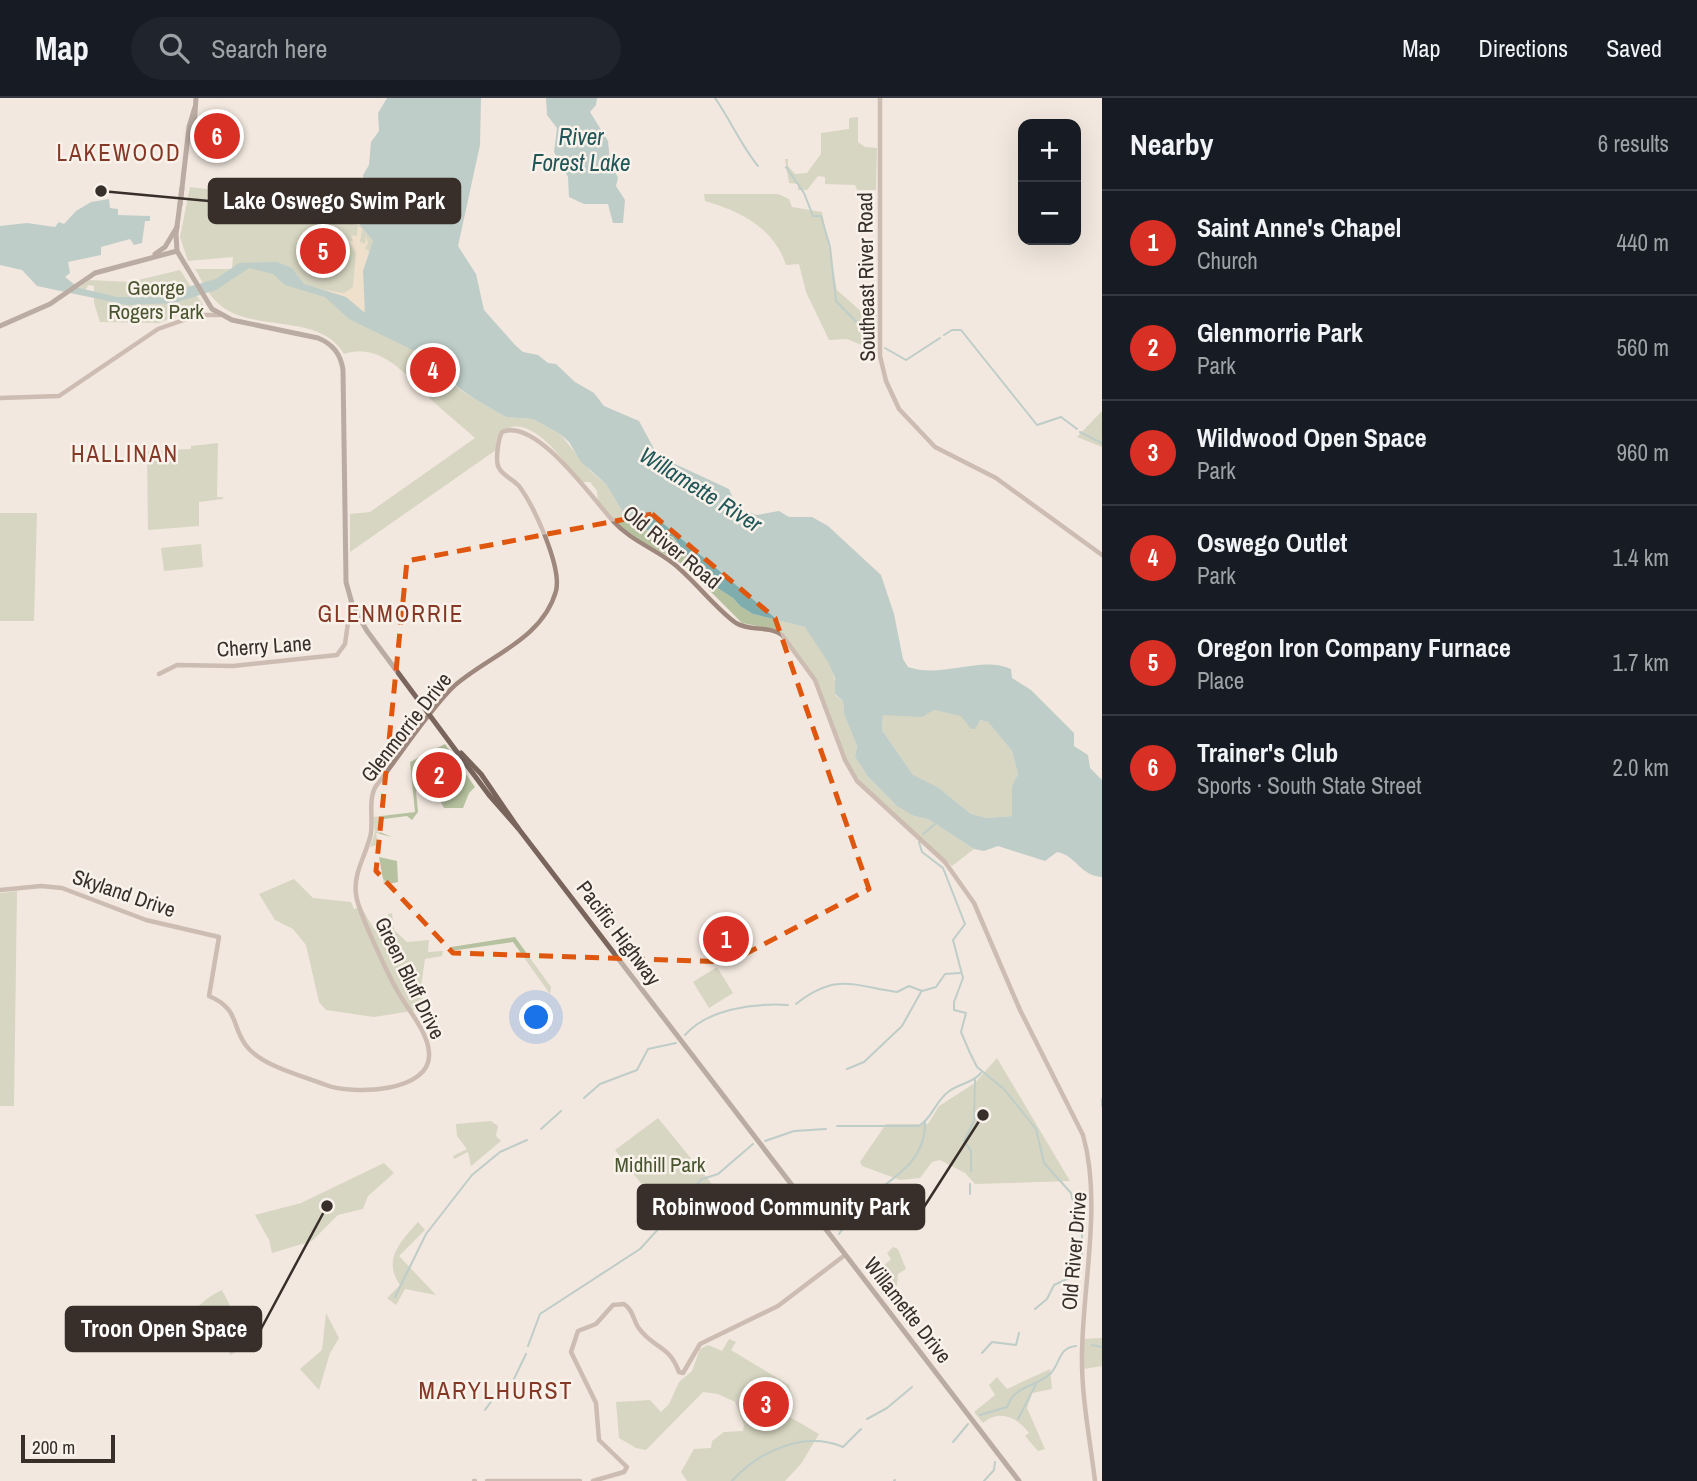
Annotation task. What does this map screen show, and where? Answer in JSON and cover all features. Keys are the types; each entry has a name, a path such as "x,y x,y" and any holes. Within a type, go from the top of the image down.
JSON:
{"main road":[{"path":"0,326 65,294 97,271 177,251 177,227 196,98"},
{"path":"152,257 165,247 177,227"},
{"name":"Pacific Highway","path":"177,251 208,303 221,315 313,336 330,344 343,366 345,562 351,601 360,621 513,827 518,828 694,1058"},
{"name":"Willamette Drive","path":"694,1058 1019,1481"}],"street":[{"name":"Southeast River Road","path":"880,98 880,356 892,397 905,418 941,452 993,477 1102,555"},
{"path":"198,315 208,303"},
{"path":"0,398 59,396 147,335 198,315 221,315"},
{"name":"Old River Road","path":"505,431 520,430 537,439 628,537 672,562 736,623 771,629 782,635 815,680 845,760 857,781 942,859 962,886"},
{"name":"Glenmorrie Drive","path":"365,851 371,829 373,792 431,715 464,678 520,640 555,593 557,576 535,514 518,485 498,465 499,436 505,431"},
{"name":"Cherry Lane","path":"159,674 177,665 233,666 337,655 345,647 351,601"},
{"path":"347,622 360,621"},
{"name":"Green Bluff Drive","path":"219,937 209,996 232,1012 241,1038 252,1052 325,1085 354,1091 404,1084 419,1076 428,1063 428,1045 393,982 357,901 356,880 365,851"},
{"name":"Old River Drive","path":"962,886 978,911 992,949 1085,1139 1095,1167 1096,1196 1082,1355 1095,1481"},
{"name":"Skyland Drive","path":"0,890 62,888 142,919 219,937"},
{"path":"593,1481 624,1472 627,1467 598,1438 596,1403 571,1352 578,1331 596,1324 613,1305 626,1304 641,1331 672,1354 678,1372 683,1373 700,1344 777,1306 845,1255"},
{"path":"487,1480 580,1481"}],"highlighted area":[{"path":"652,514 775,618 869,889 730,962 453,953 376,871 407,561"}],"green space":[{"path":"858,117 858,142 865,147 877,148 876,190 857,190 855,185 825,184 825,177 818,176 807,190 798,190 798,184 789,183 785,159 788,159 788,166 795,174 807,173 821,154 821,133 849,129 849,118"},
{"path":"190,187 307,201 306,217 360,225 373,241 371,253 396,338 427,357 459,389 478,401 506,417 533,419 560,434 591,472 606,484 625,516 655,535 665,534 673,538 708,582 733,598 740,606 753,614 805,627 822,650 831,669 836,687 835,695 843,701 844,714 857,746 855,757 868,777 894,803 914,816 928,819 974,849 952,866 857,780 821,692 778,630 742,623 684,565 625,532 598,502 597,491 590,482 580,482 549,444 529,430 519,427 502,432 497,439 496,450 350,552 350,514 370,512 475,438 408,376 384,358 358,351 344,354 333,341 319,333 303,327 250,319 220,305 209,293 195,269 232,269 233,257 188,261 180,237"},
{"path":"704,194 778,194 789,199 792,207 822,212 837,290 864,314 877,315 876,351 847,339 829,340 806,292 799,264 786,265 781,252 764,231 743,216 705,201"},
{"name":"George Rogers Park","path":"180,270 203,305 159,323 100,322 94,303 94,286 88,285 84,294 76,290 89,280 130,282"},
{"path":"1102,411 1102,447 1077,437"},
{"path":"218,443 217,497 223,499 199,502 199,526 148,530 147,451 191,449 191,446"},
{"path":"0,513 37,513 34,621 0,621"},
{"path":"201,544 203,567 164,571 161,548"},
{"path":"934,710 961,715 973,730 980,720 988,722 1012,751 1018,774 1012,786 1012,816 987,818 971,814 939,788 926,785 913,775 882,730 883,715 921,715"},
{"path":"445,744 475,787 469,793 463,808 444,808 434,789 416,791 418,812 412,820 407,816 384,819 377,831 392,837 376,833 378,845 370,847 375,832 373,817 415,812 410,762"},
{"path":"379,857 397,861 398,882 384,885"},
{"path":"294,879 313,898 351,902 354,909 361,907 374,929 389,923 388,914 392,913 394,930 407,942 429,940 428,952 443,951 442,956 425,959 421,986 424,1009 374,1017 326,1010 319,1002 306,945 293,929 275,920 259,894"},
{"path":"17,891 14,1106 0,1106 0,893"},
{"path":"515,937 551,987 550,994 513,942 450,951 451,947"},
{"path":"717,967 733,993 709,1008 693,982"},
{"path":"997,1058 1070,1181 975,1184 965,1173 940,1160 932,1162 920,1178 900,1180 862,1166 860,1162 886,1124 928,1124 939,1106 975,1083"},
{"name":"Midhill Park","path":"658,1118 712,1184 668,1218 615,1150"},
{"path":"491,1121 498,1126 496,1136 501,1141 471,1166 468,1152 454,1159 453,1156 467,1149 457,1136 456,1124"},
{"path":"384,1163 394,1173 368,1196 363,1209 338,1215 312,1241 272,1253 269,1240 255,1215 301,1203"},
{"path":"418,1222 425,1230 399,1256 436,1295 405,1289 396,1305 387,1298 400,1285 395,1276 393,1259 400,1244"},
{"path":"893,1247 898,1249 906,1269 898,1274 896,1292 891,1289 891,1278 880,1269 891,1259 887,1253"},
{"path":"222,1290 249,1343 231,1355 204,1324 186,1339 185,1331 190,1316 208,1298"},
{"path":"326,1313 339,1338 330,1353 319,1390 300,1369 322,1350"},
{"path":"1102,1338 1102,1366 1084,1369 1084,1339"},
{"path":"729,1339 736,1342 731,1350 789,1385 792,1396 783,1413 819,1434 801,1464 785,1481 687,1481 681,1472 694,1449 711,1448 712,1441 724,1432 743,1431 744,1425 735,1402 718,1394 703,1392 646,1450 636,1448 619,1438 616,1402 650,1400 661,1412 669,1404 679,1382 692,1371 700,1349 708,1345 722,1351"},
{"path":"1050,1369 1052,1389 1032,1393 1027,1408 1045,1449 1038,1451 1025,1436 1029,1433 1013,1419 995,1416 983,1423 974,1412 995,1395 989,1385 997,1377 1007,1389"}],"sand":[{"path":"358,225 362,229 360,242 365,244 366,236 368,243 365,248 371,253 364,314 346,297 319,289 344,293 353,287 356,253 349,241 353,241 351,235 357,236"}],"water":[{"name":"Willamette River","path":"387,98 481,98 480,145 458,246 476,274 484,310 523,352 538,355 548,363 556,364 575,382 594,393 604,406 639,421 658,456 729,489 735,503 745,511 757,515 779,511 789,517 812,517 828,526 881,575 894,614 903,659 908,667 934,670 987,664 1011,669 1012,678 1031,690 1074,733 1074,746 1088,755 1090,768 1102,780 1102,877 1088,873 1069,857 1057,852 1045,861 998,846 984,851 974,849 928,819 914,816 897,806 868,777 855,757 857,746 844,714 843,701 835,694 835,678 805,627 753,614 708,582 673,537 655,535 625,516 606,484 581,462 569,442 560,434 533,419 506,417 478,401 460,389 427,357 349,319 325,297 285,285 273,274 249,268 216,290 174,303 127,305 37,286 22,270 0,265 0,226 27,223 55,227 59,222 64,224 76,211 91,202 109,199 110,208 118,209 118,215 150,216 150,221 145,221 142,243 134,245 130,239 101,247 101,255 68,262 70,273 65,277 79,288 117,297 152,297 216,279 239,263 277,262 292,268 304,284 346,297 365,313 363,271 373,241 360,225 366,200 363,175 369,165 371,142 379,131 378,113","holes":["934,710 961,716 971,729 975,729 980,720 988,722 1012,751 1018,774 1012,786 1012,816 987,818 971,814 939,788 913,775 882,730 883,715 922,717"]},
{"name":"River Forest Lake","path":"546,98 597,98 596,105 590,112 608,141 610,161 618,178 616,186 625,200 623,223 613,223 608,204 584,204 569,197 568,177 554,152 557,128 547,115"}],"waterway":[{"path":"715,98 758,166"},
{"path":"786,167 804,193 813,216 821,216 830,247 836,301 874,340"},
{"path":"944,335 952,330 961,330 1037,425 1061,417 1077,429"},
{"path":"885,348 906,360 940,338"},
{"path":"1080,432 1102,443"},
{"path":"923,834 935,824"},
{"path":"919,842 922,852 943,868 965,924 953,940 963,978 954,1002 954,1010 966,1013 961,1032 977,1067 1004,1089 1036,1129 1044,1163 1071,1193 1082,1225 1082,1254 1079,1262 1069,1278 1054,1285 1047,1299 1035,1309"},
{"path":"796,1004 810,994 834,985 857,985 897,992 909,986 922,991 936,987 945,974 960,973"},
{"path":"847,1069 864,1062 902,1026 921,992"},
{"path":"685,1035 695,1026 718,1014 760,1005 788,1005"},
{"path":"584,1098 600,1084 637,1070 648,1049 676,1043"},
{"path":"837,1126 919,1126 948,1092 981,1073"},
{"path":"971,1171 971,1151 964,1141 974,1121 975,1080"},
{"path":"1102,1099 1102,1106"},
{"path":"541,1129 561,1111"},
{"path":"839,1234 864,1202 910,1163 921,1145 925,1122"},
{"path":"765,1141 794,1131 826,1129"},
{"path":"395,1297 426,1234 472,1175 500,1152 527,1140"},
{"path":"670,1217 689,1203 693,1188 702,1179 718,1174 753,1144"},
{"path":"970,1184 970,1194"},
{"path":"528,1346 540,1314 640,1249 661,1226"},
{"path":"982,1353 992,1342 1016,1345 1019,1333"},
{"path":"1092,1345 1102,1347"},
{"path":"980,1415 1007,1407 1015,1394 1045,1378 1063,1353 1076,1346"},
{"path":"485,1410 495,1396 511,1385 526,1354"},
{"path":"1018,1419 1036,1384"},
{"path":"867,1419 887,1408 912,1387"},
{"path":"953,1442 968,1424"},
{"path":"732,1481 769,1452 784,1446 814,1441 843,1447 861,1429"},
{"path":"984,1481 994,1470 995,1462"}],"place":[{"name":"Trainer's Club","path":"217,136"},
{"name":"Lake Oswego Swim Park","path":"101,191"},
{"name":"Oregon Iron Company Furnace","path":"323,251"},
{"name":"Oswego Outlet","path":"433,370"},
{"name":"Glenmorrie Park","path":"439,775"},
{"name":"Saint Anne's Chapel","path":"726,939"},
{"name":"Robinwood Community Park","path":"983,1115"},
{"name":"Troon Open Space","path":"327,1206"},
{"name":"Wildwood Open Space","path":"766,1404"}],"district":[{"name":"LAKEWOOD","path":"119,152"},
{"name":"HALLINAN","path":"125,453"},
{"name":"GLENMORRIE","path":"391,613"},
{"name":"MARYLHURST","path":"496,1390"}]}
